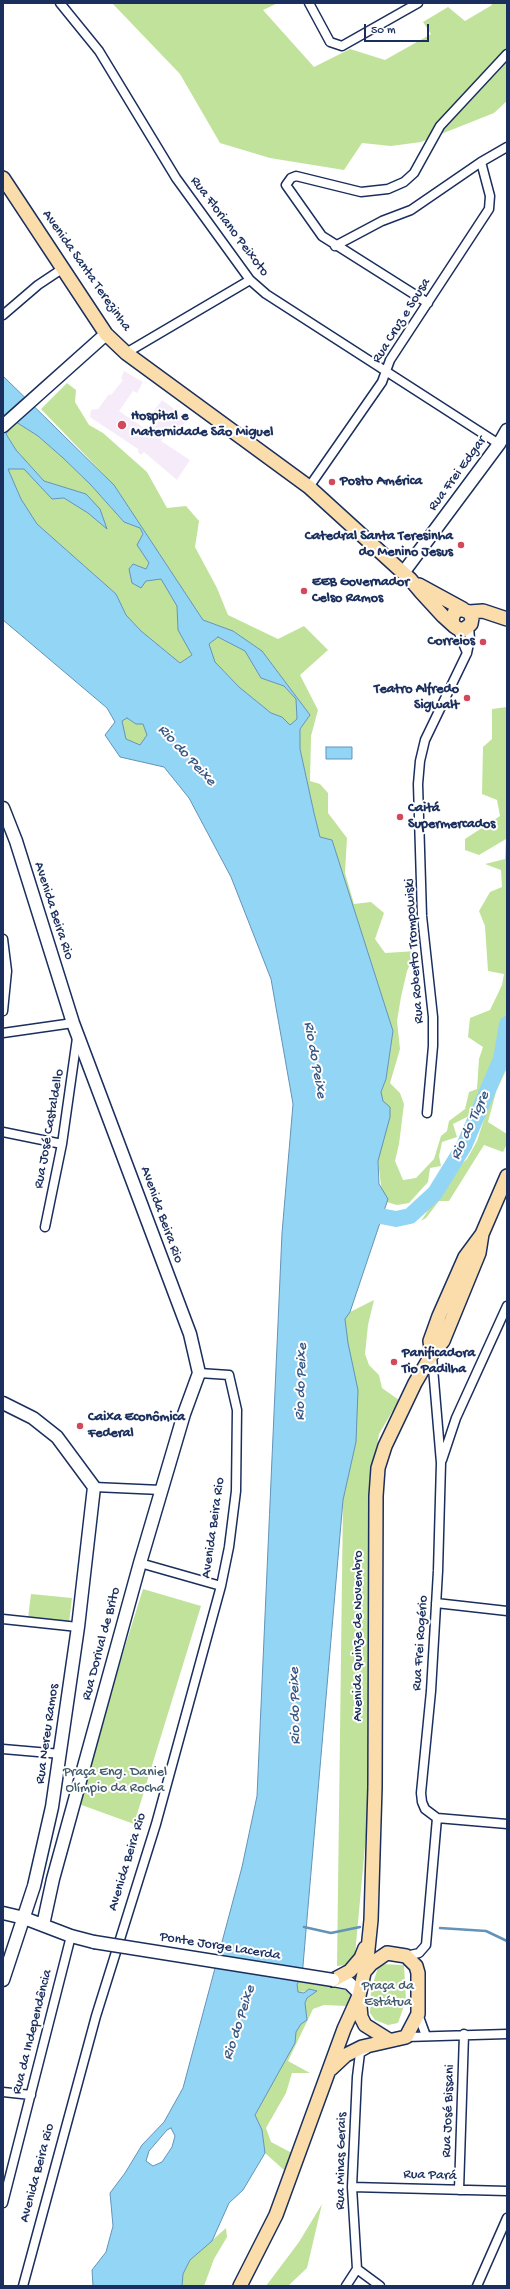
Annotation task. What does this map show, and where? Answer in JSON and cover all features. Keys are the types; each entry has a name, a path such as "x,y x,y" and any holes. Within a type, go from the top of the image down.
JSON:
{"main road":[{"name":"Avenida Santa Terezinha","path":"3,178 106,334 126,353 308,487 414,583 464,621"},
{"name":"Avenida Santa Terezinha","path":"414,583 464,621"},
{"path":"464,621 483,612 504,618"},
{"name":"Avenida Quinze de Novembro","path":"432,1354 430,1341 439,1316 479,1253 482,1234 507,1176"},
{"name":"Avenida Quinze de Novembro","path":"365,1971 370,1931 375,1787 376,1496 378,1468 397,1418 432,1354 443,1341 453,1315 460,1283"},
{"path":"439,1316 453,1315"},
{"path":"329,2070 346,2055 376,2043 406,2037 418,2014 418,1973 416,1966 406,1956 387,1953 378,1944 370,1931"},
{"path":"336,1980 350,1971 361,1958 370,1931"},
{"path":"240,2286 276,2215 329,2070 359,1995 365,1971 370,1964 387,1953"},
{"path":"359,1995 361,2016 365,2025 389,2040"}],"street":[{"name":"Rua Floriano Peixoto","path":"60,3 99,51 176,178 250,280 266,294 499,444"},
{"path":"309,3 330,42 342,46 418,3"},
{"path":"428,303 335,246 322,236 288,190 286,185 291,178 296,176 361,192 388,189 404,182 414,173 440,126 507,54"},
{"path":"335,246 382,221 411,210 481,162 507,148"},
{"name":"Rua Cruz e Sousa","path":"308,487 382,382 390,360 489,209 490,196 481,162"},
{"path":"3,315 38,285 62,269"},
{"path":"126,353 250,280"},
{"path":"3,426 106,334"},
{"name":"Rua Frei Edgar","path":"403,573 499,444 507,430"},
{"path":"464,621 467,653"},
{"name":"Rua Roberto Trompowiski","path":"427,1114 433,1046 433,1017 422,916 418,784 420,761 425,740 467,653 470,639 464,621"},
{"name":"Avenida Beira Rio","path":"3,808 16,841 73,1023 190,1334 199,1373 230,1375 237,1410 236,1491 229,1547 221,1586 156,1824 96,2016 23,2286"},
{"path":"3,939 7,971 3,1011"},
{"path":"3,1033 73,1023"},
{"name":"Rua José Castaldello","path":"45,1227 62,1144 78,1035"},
{"path":"3,1132 62,1144"},
{"name":"Rua Frei Rogério","path":"441,1463 456,1418 507,1306"},
{"path":"502,1315 507,1323"},
{"name":"Rua Frei Rogério","path":"432,1354 441,1463 436,1602 421,1792 422,1802 425,1809 437,1818"},
{"name":"Rua Dorival de Brito","path":"43,1925 53,1879 140,1563 161,1490 199,1373"},
{"path":"3,1404 33,1418 57,1437 94,1487 161,1490"},
{"name":"Rua Nereu Ramos","path":"3,1980 34,1886 61,1754 78,1627 94,1487"},
{"path":"140,1563 221,1586"},
{"path":"436,1602 507,1611"},
{"path":"3,1619 78,1627"},
{"path":"3,1749 61,1754"},
{"path":"406,1956 419,1953 426,1945 437,1818 507,1824"},
{"name":"Ponte Jorge Lacerda","path":"3,1913 24,1918 70,1936 94,1942 336,1980 349,1983 359,1995"},
{"name":"Rua da Independência","path":"3,2203 70,1936"},
{"name":"Ponte Jorge Lacerda","path":"336,1980 365,1971"},
{"path":"418,2014 426,2036"},
{"path":"406,2037 464,2034 507,2034"},
{"name":"Rua José Bissani","path":"459,2190 464,2034"},
{"name":"Rua Minas Gerais","path":"357,2268 352,2187 358,2061 360,2053 376,2043"},
{"path":"3,2092 31,2095"},
{"name":"Rua Pará","path":"352,2187 507,2192"},
{"path":"477,2286 507,2218"},
{"path":"346,2286 357,2268 380,2286"}],"shaded area":[{"name":"Hospital e Maternidade São Miguel","path":"124,371 143,382 137,393 133,391 119,411 147,430 159,418 153,412 162,400 188,419 176,433 172,430 161,441 190,460 177,480 144,452 141,455 138,452 138,449 90,417 91,410 98,409 109,394 111,395 123,380 121,378"}],"green space":[{"path":"112,3 278,3 263,10 314,67 350,49 385,60 431,34 423,22 448,7 465,21 492,5 491,3 507,3 507,101 494,113 421,142 391,146 362,143 344,170 270,158 220,143 180,74"},
{"path":"67,383 76,390 75,402 89,425 103,433 147,472 167,508 186,506 199,521 195,547 217,588 228,615 278,639 304,626 328,650 300,675 318,710 311,736 310,781 320,784 328,793 328,813 347,838 345,873 354,904 371,902 384,913 375,939 385,953 416,951 407,971 401,997 397,1021 400,1049 390,1083 400,1093 404,1104 399,1144 395,1161 403,1180 416,1178 434,1159 441,1136 447,1131 449,1121 465,1109 469,1092 477,1089 479,1059 483,1047 468,1037 470,1018 490,1010 502,985 504,974 488,971 485,926 479,911 490,892 502,887 501,870 485,864 505,859 506,839 479,855 465,850 465,839 500,816 497,800 482,794 483,747 492,739 492,709 507,707 507,1010 504,1028 480,1103 469,1116 453,1124 457,1137 442,1142 439,1156 441,1166 430,1168 428,1182 409,1203 397,1205 383,1201 378,1161 381,1092 386,1079 393,1031 332,841 320,837 300,749 300,729 310,715 262,651 233,631 203,620 114,485 41,409"},
{"path":"16,422 38,436 62,457 90,484 124,522 140,527 143,534 138,545 149,563 146,569 133,564 129,569 146,581 161,578 177,606 178,630 192,655 180,663 141,631 126,615 116,594 37,524 21,499 8,469 24,468 52,499 64,498 88,513 106,528 86,494 44,481 16,450 6,434"},
{"path":"218,637 245,651 261,678 284,686 296,699 297,719 290,725 282,717 271,713 239,687 215,662 209,644"},
{"path":"127,718 136,724 143,724 147,735 140,745 126,739 121,721"},
{"path":"507,1048 507,1068 496,1092 488,1122 507,1134 507,1144 503,1152 484,1145 449,1201 439,1201 426,1218 421,1221 454,1171 467,1159 477,1141"},
{"path":"374,1300 368,1325 365,1354 369,1365 379,1375 382,1388 399,1400 379,1434 372,1474 367,1824 355,1955 347,1965 337,1966 343,1500 356,1442 345,1318 350,1312"},
{"name":"Praça Eng. Daniel Olímpio da Rocha","path":"143,1589 201,1606 134,1824 76,1803"},
{"path":"31,1594 72,1598 69,1623 28,1618"},
{"name":"Praça da Estátua","path":"379,1964 404,1965 406,2000 398,2023 388,2025 375,2020 370,2013 371,1990"},
{"path":"300,1980 341,1988 352,1993 346,2006 324,2005 313,2009 288,2061 310,2073 292,2073 286,2093 266,2128 271,2142 292,2153 284,2170 265,2153 262,2130 255,2115 295,2043 296,2032 301,2024 307,2020 305,2003 307,1998 317,1991 298,1992 297,1984"},
{"path":"322,2204 307,2268 288,2286 266,2286 299,2242"},
{"path":"226,2228 227,2237 214,2259 204,2286 182,2286 183,2274 190,2260"}],"water":[{"name":"Rio do Peixe","path":"3,376 114,485 203,620 233,631 262,651 310,715 300,729 300,749 320,837 332,840 393,1031 386,1079 381,1092 383,1101 390,1107 390,1117 378,1161 379,1184 388,1199 350,1312 345,1319 348,1343 358,1390 356,1442 343,1500 302,1977 297,1984 298,1992 304,1993 309,1989 317,1991 307,1998 305,2003 307,2020 301,2024 296,2032 295,2043 255,2115 262,2130 265,2153 243,2190 229,2203 212,2241 190,2260 183,2274 182,2286 93,2286 92,2270 106,2252 113,2226 110,2193 125,2173 142,2145 164,2122 183,2088 242,1867 257,1796 282,1233 293,1104 271,979 231,877 189,798 164,767 120,757 105,735 115,722 107,708 3,620","holes":["16,422 38,436 90,484 124,522 140,528 143,534 137,545 149,563 146,569 133,564 129,569 132,583 141,588 146,581 161,579 177,606 178,630 192,655 180,663 141,631 126,615 116,594 37,524 21,499 8,469 24,469 52,499 64,498 88,513 107,529 100,509 86,494 44,481 16,450 6,434","218,637 245,651 261,678 284,686 296,699 297,719 290,725 282,717 271,713 239,687 215,662 209,644","127,718 136,724 143,724 147,735 140,745 126,739 122,721","171,2128 175,2136 172,2147 162,2162 153,2166 146,2161 149,2151 167,2130"]},
{"path":"326,747 352,747 352,759 326,759"}],"waterway":[{"name":"Rio do Tigre","path":"360,1212 396,1219 410,1216 435,1193 464,1146 501,1059 507,1024"},
{"path":"304,1927 331,1933 360,1927"},
{"path":"440,1928 486,1931 507,1941"}],"place":[{"name":"Hospital e Maternidade São Miguel","path":"122,425"},
{"name":"Posto América","path":"332,482"},
{"name":"Catedral Santa Teresinha do Menino Jesus","path":"461,545"},
{"name":"EEB Governador Celso Ramos","path":"304,591"},
{"name":"Correios","path":"483,642"},
{"name":"Teatro Alfredo Sigwalt","path":"467,698"},
{"name":"Caitá Supermercados","path":"400,817"},
{"name":"Panificadora Tio Padilha","path":"394,1362"},
{"name":"Caixa Econômica Federal","path":"80,1426"}]}
